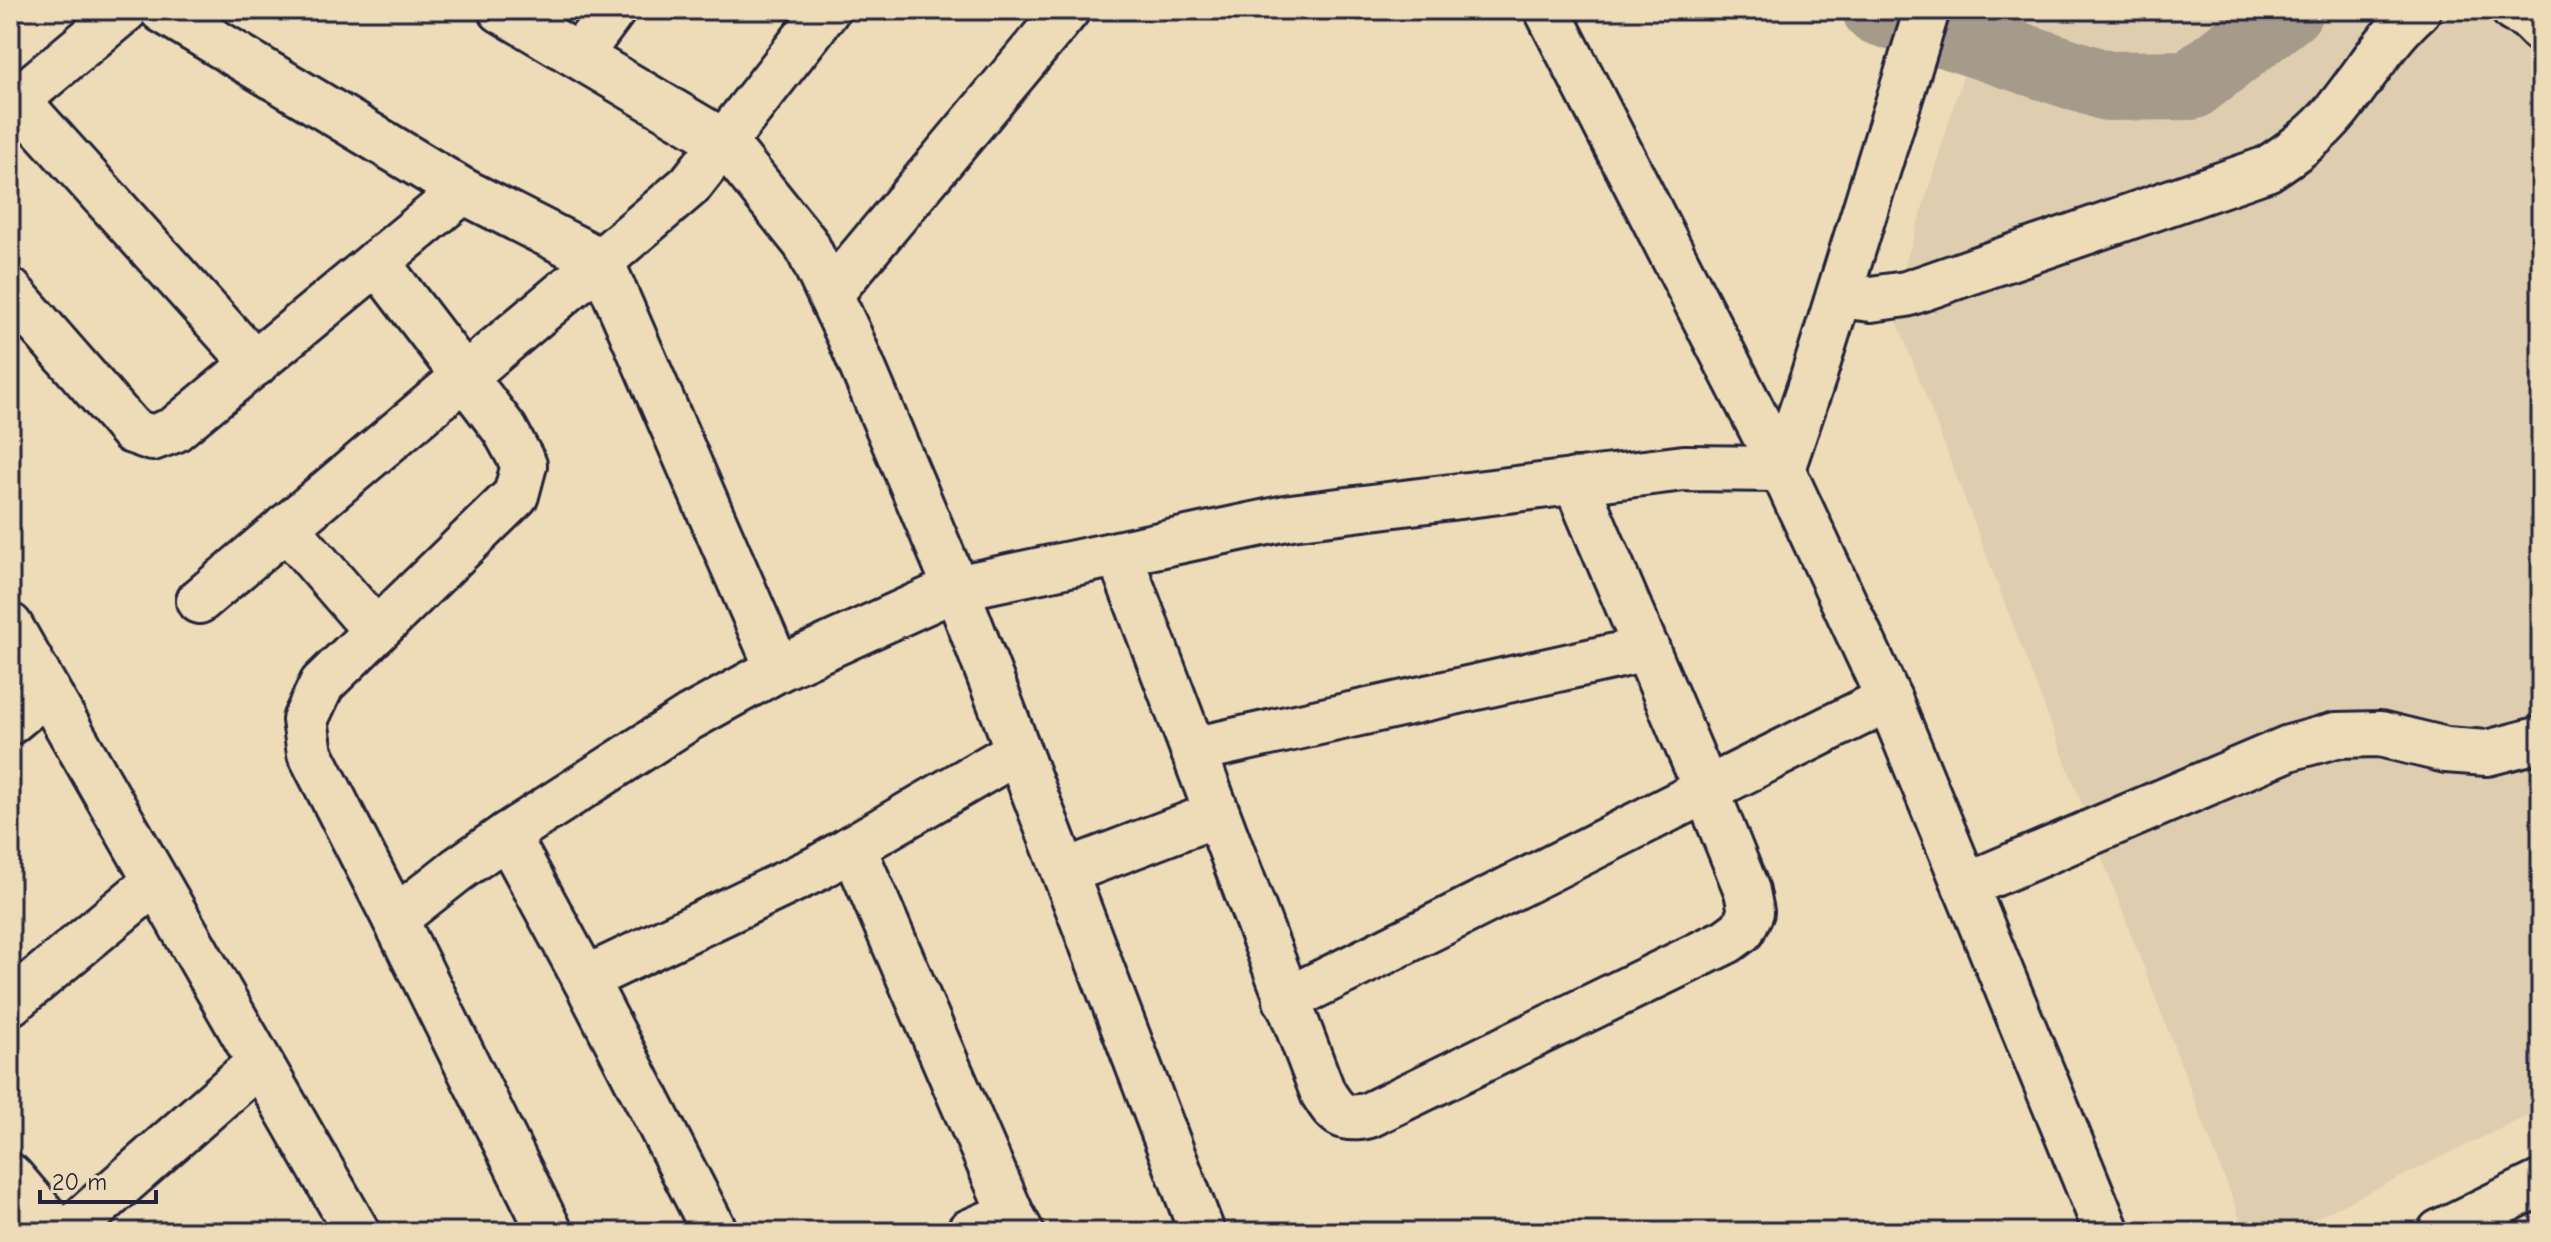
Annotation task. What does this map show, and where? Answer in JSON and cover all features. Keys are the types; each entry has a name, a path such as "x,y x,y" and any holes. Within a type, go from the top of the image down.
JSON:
{"street":[{"path":"125,10 14,103 255,364"},
{"path":"162,10 463,191 601,261 778,669"},
{"path":"501,10 724,142 806,244 956,588 1202,1232"},
{"path":"579,56 613,10"},
{"path":"199,601 690,185 827,10"},
{"path":"830,294 1067,10"},
{"path":"1547,10 1782,469 1889,699 2107,1232"},
{"path":"1782,469 1927,10"},
{"path":"1839,295 1871,299 1906,294 2267,169 2305,145 2336,112 2392,37 2418,10"},
{"path":"2514,10 2528,17 2541,30"},
{"path":"10,291 132,431 152,438 174,430 463,191"},
{"path":"377,262 505,430 524,465 516,495 322,684 305,720 310,753 550,1232"},
{"path":"395,919 507,835 689,718 778,669 956,588 1291,517 1684,468 1782,469"},
{"path":"1119,554 1323,1093 1335,1112 1353,1119 1369,1115 1727,941 1742,930 1751,912 1747,891 1706,789 1575,481"},
{"path":"286,527 376,631"},
{"path":"10,626 357,1232"},
{"path":"1193,750 1647,649"},
{"path":"10,722 47,691"},
{"path":"1286,1000 1889,699"},
{"path":"1965,886 2289,748 2336,735 2380,734 2446,750 2487,753 2541,739"},
{"path":"585,979 818,868 1018,751"},
{"path":"1065,872 1217,814"},
{"path":"507,835 715,1232"},
{"path":"853,847 1016,1223 969,1232"},
{"path":"10,1003 155,882"},
{"path":"68,1232 259,1063"},
{"path":"10,1176 58,1232"},
{"path":"2440,1232 2541,1183"}],"shaded area":[{"path":"1983,10 2541,10 2541,1109 2286,1232 2245,1232 1892,308"}],"waterway":[{"path":"1877,10 2107,86 2191,85 2288,10"}]}
